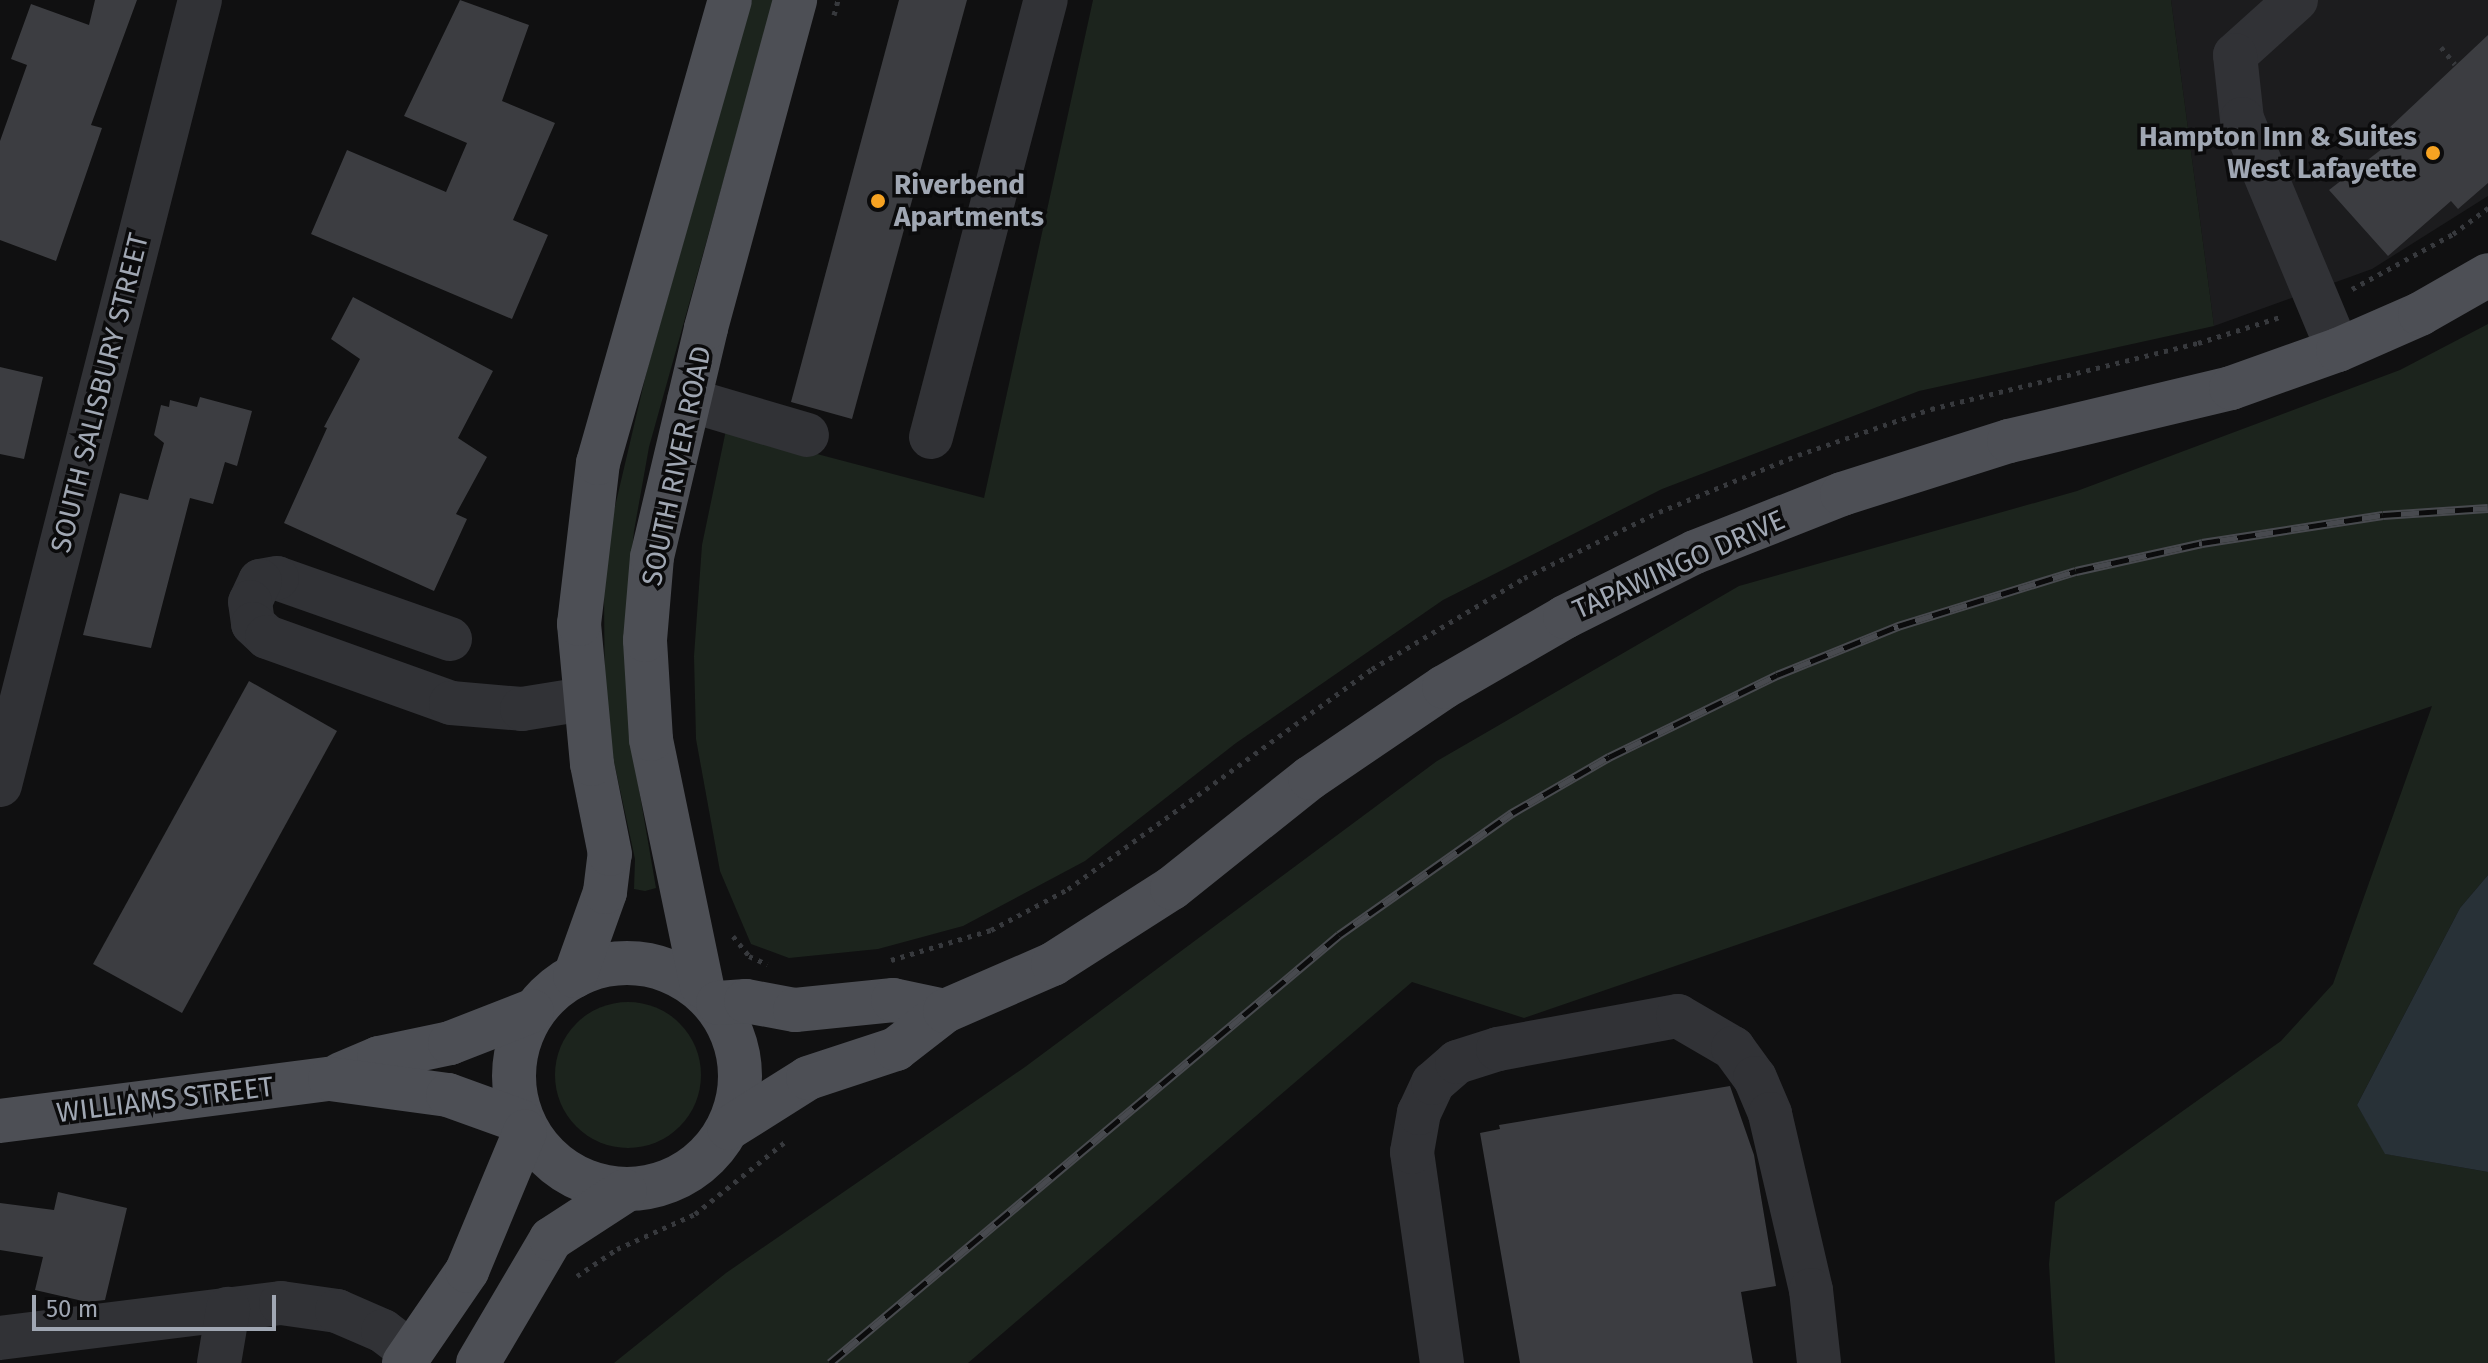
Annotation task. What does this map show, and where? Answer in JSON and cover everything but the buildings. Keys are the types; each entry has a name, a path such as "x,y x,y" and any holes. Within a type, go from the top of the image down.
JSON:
{"main road":[{"path":"575,976 605,892 610,854 584,699 579,624 598,463 730,0"},
{"name":"SOUTH RIVER ROAD","path":"710,994 663,815 651,739 645,640 652,557 689,400 795,0"},
{"name":"TAPAWINGO DRIVE","path":"729,1128 808,1078 896,1049 945,1011 1053,964 1172,888 1310,778 1444,687 1565,617 1695,552 1842,494 2009,441 2231,388 2338,350 2420,314 2488,275"},
{"path":"710,994 738,1063 739,1096 729,1128 711,1154 686,1174 657,1186 625,1191 585,1182 553,1163 522,1126 514,1085 517,1049 532,1011 550,991 575,976 610,964 643,963 710,994 795,1010 893,1000 945,1011"},
{"name":"WILLIAMS STREET","path":"330,1079 379,1058 450,1043 532,1011"},
{"name":"WILLIAMS STREET","path":"0,1121 330,1079 448,1095 522,1126"},
{"path":"407,1357 467,1271 522,1126"},
{"path":"478,1363 551,1239 625,1191"}],"street":[{"name":"SOUTH SALISBURY STREET","path":"0,785 200,0"},
{"path":"931,437 1046,0"},
{"path":"2296,0 2235,55 2242,119 2338,350"},
{"path":"689,400 807,435"},
{"path":"450,639 277,578 260,581 250,602 253,624 267,637 451,703 522,709 584,699"},
{"path":"1442,1363 1412,1152 1419,1113 1433,1083 1457,1062 1498,1049 1678,1016 1733,1048 1755,1078 1770,1114 1811,1290 1819,1363"},
{"path":"0,1338 281,1303 337,1311 383,1331 407,1357"},
{"path":"219,1363 228,1309"}],"path":[{"path":"2441,47 2455,64"},
{"path":"880,963 934,951 991,930 1068,889 1372,669 1524,578 1659,512 1798,455 1931,409 2198,343 2317,303 2453,234 2488,208"},
{"path":"730,926 749,956 770,965"},
{"path":"571,1285 580,1272 617,1249 695,1214 729,1192 799,1132"}],"shaded area":[{"path":"752,0 774,0 649,447 634,531 629,581 630,737 656,888 645,891 634,889 635,859 605,720 604,594 613,515 647,370"},
{"path":"1093,0 2171,0 2214,326 1919,391 1662,489 1443,600 1236,743 1085,861 963,926 878,949 789,958 751,944 720,871 696,739 694,656 702,545 726,430 984,498"},
{"path":"2171,0 2488,0 2488,196 2372,269 2214,326"},
{"path":"2488,324 2488,875 2460,908 2357,1105 2386,1154 2488,1172 2488,1363 2055,1363 2049,1264 2055,1202 2281,1041 2333,984 2432,706 1524,1018 1412,982 968,1363 614,1363 726,1273 1025,1067 1437,761 1739,586 2077,491 2400,370"},
{"path":"2488,875 2488,1172 2385,1154 2357,1105 2460,908"},
{"path":"628,1002 656,1008 679,1024 695,1047 701,1075 695,1103 679,1126 656,1142 628,1148 600,1142 577,1126 561,1103 555,1075 561,1047 577,1024 600,1008"}],"railway":[{"path":"830,1363 1339,935 1512,813 1609,757 1777,675 1898,626 2076,571 2202,543 2383,515 2488,508"}],"place":[{"name":"Hampton Inn & Suites West Lafayette","path":"2433,153"},
{"name":"Riverbend Apartments","path":"878,201"}]}
